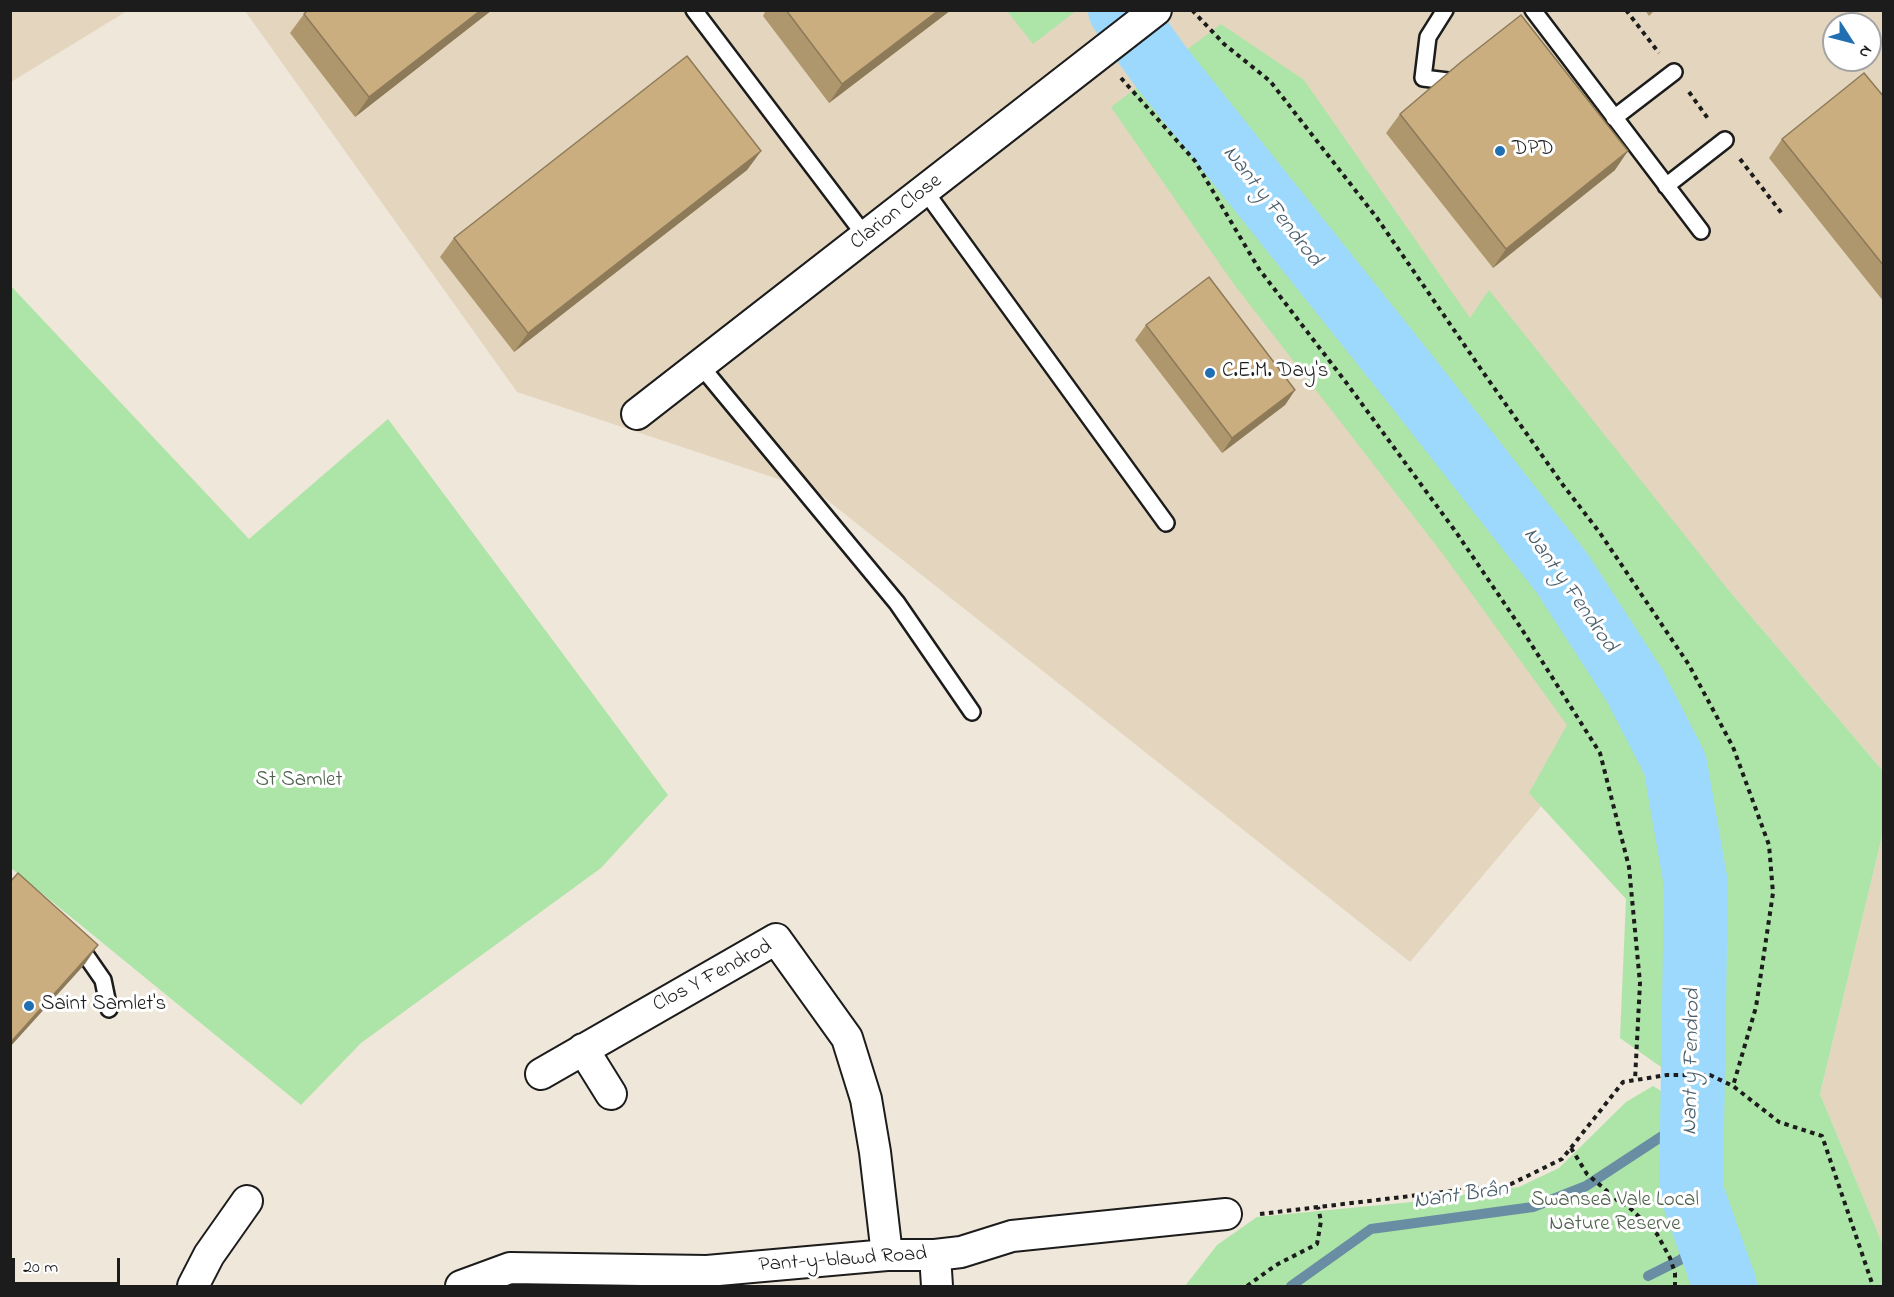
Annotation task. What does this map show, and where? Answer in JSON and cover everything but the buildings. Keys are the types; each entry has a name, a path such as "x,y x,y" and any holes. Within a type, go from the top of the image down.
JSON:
{"street":[{"name":"Clarion Close","path":"637,414 1152,14"},
{"name":"Clos Y Fendrod","path":"541,1074 776,939 847,1038 866,1099 875,1152 887,1255"},
{"path":"583,1049 611,1094"},
{"path":"193,1287 209,1255 247,1201"},
{"name":"Pant-y-blawd Road","path":"461,1287 510,1268 707,1271 887,1255 935,1255 961,1252 1012,1236 1226,1214"},
{"path":"935,1255 937,1287"}],"lane":[{"path":"694,10 866,237"},
{"path":"1445,10 1428,37 1423,78 1448,81"},
{"path":"1533,10 1701,231"},
{"path":"1614,118 1674,72"},
{"path":"1666,186 1725,140"},
{"path":"925,192 1166,523"},
{"path":"700,365 897,603 972,712"},
{"path":"68,929 103,980 109,1009"}],"path":[{"path":"1192,10 1224,44 1270,81 1377,218 1498,394 1606,542 1689,664 1733,747 1769,845 1773,893 1756,1007 1733,1086"},
{"path":"1626,10 1783,215"},
{"path":"1104,53 1195,161 1259,269 1456,532 1521,628 1600,753 1629,867 1640,984 1635,1080"},
{"path":"1226,1214 1252,1214 1511,1184 1562,1159 1623,1082 1667,1075 1710,1075 1733,1086 1779,1122 1822,1136 1873,1287"},
{"path":"1571,1148 1587,1174 1607,1191 1604,1202 1609,1205 1617,1199 1657,1234 1670,1258 1675,1273 1675,1287"},
{"path":"1247,1287 1276,1265 1317,1244 1321,1221 1318,1207"}],"shaded area":[{"path":"11,10 127,10 127,11 11,82"},
{"path":"245,11 1883,11 1883,771 1726,587 1410,962 817,492 517,392"},
{"path":"1883,832 1883,1245 1820,1094"}],"green space":[{"path":"1007,11 1076,11 1033,44"},
{"path":"1221,24 1304,80 1470,318 1489,290 1726,587 1883,771 1883,832 1820,1094 1883,1245 1883,1286 1738,1286 1702,1163 1705,1098 1620,1038 1626,899 1529,793 1567,725 1442,553 1233,283 1111,107"},
{"name":"St Samlet","path":"10,285 249,539 388,419 668,795 601,868 361,1043 301,1105 11,868"},
{"name":"Swansea Vale Local Nature Reserve","path":"1653,1086 1683,1105 1682,1140 1686,1195 1718,1286 1185,1286 1217,1245 1257,1217 1412,1202 1519,1187 1559,1168 1626,1102"}],"waterway":[{"name":"Nant y Fendrod","path":"1120,10 1161,67 1562,573 1635,686 1675,764 1696,884 1691,1190 1725,1286"},
{"name":"Nant Brân","path":"1291,1286 1371,1229 1533,1207 1586,1186 1673,1129 1692,1102"},
{"path":"1648,1276 1680,1260 1708,1239"}],"place":[{"name":"DPD","path":"1500,151"},
{"name":"C.E.M. Day's","path":"1210,373"},
{"name":"Saint Samlet's","path":"29,1006"}]}
